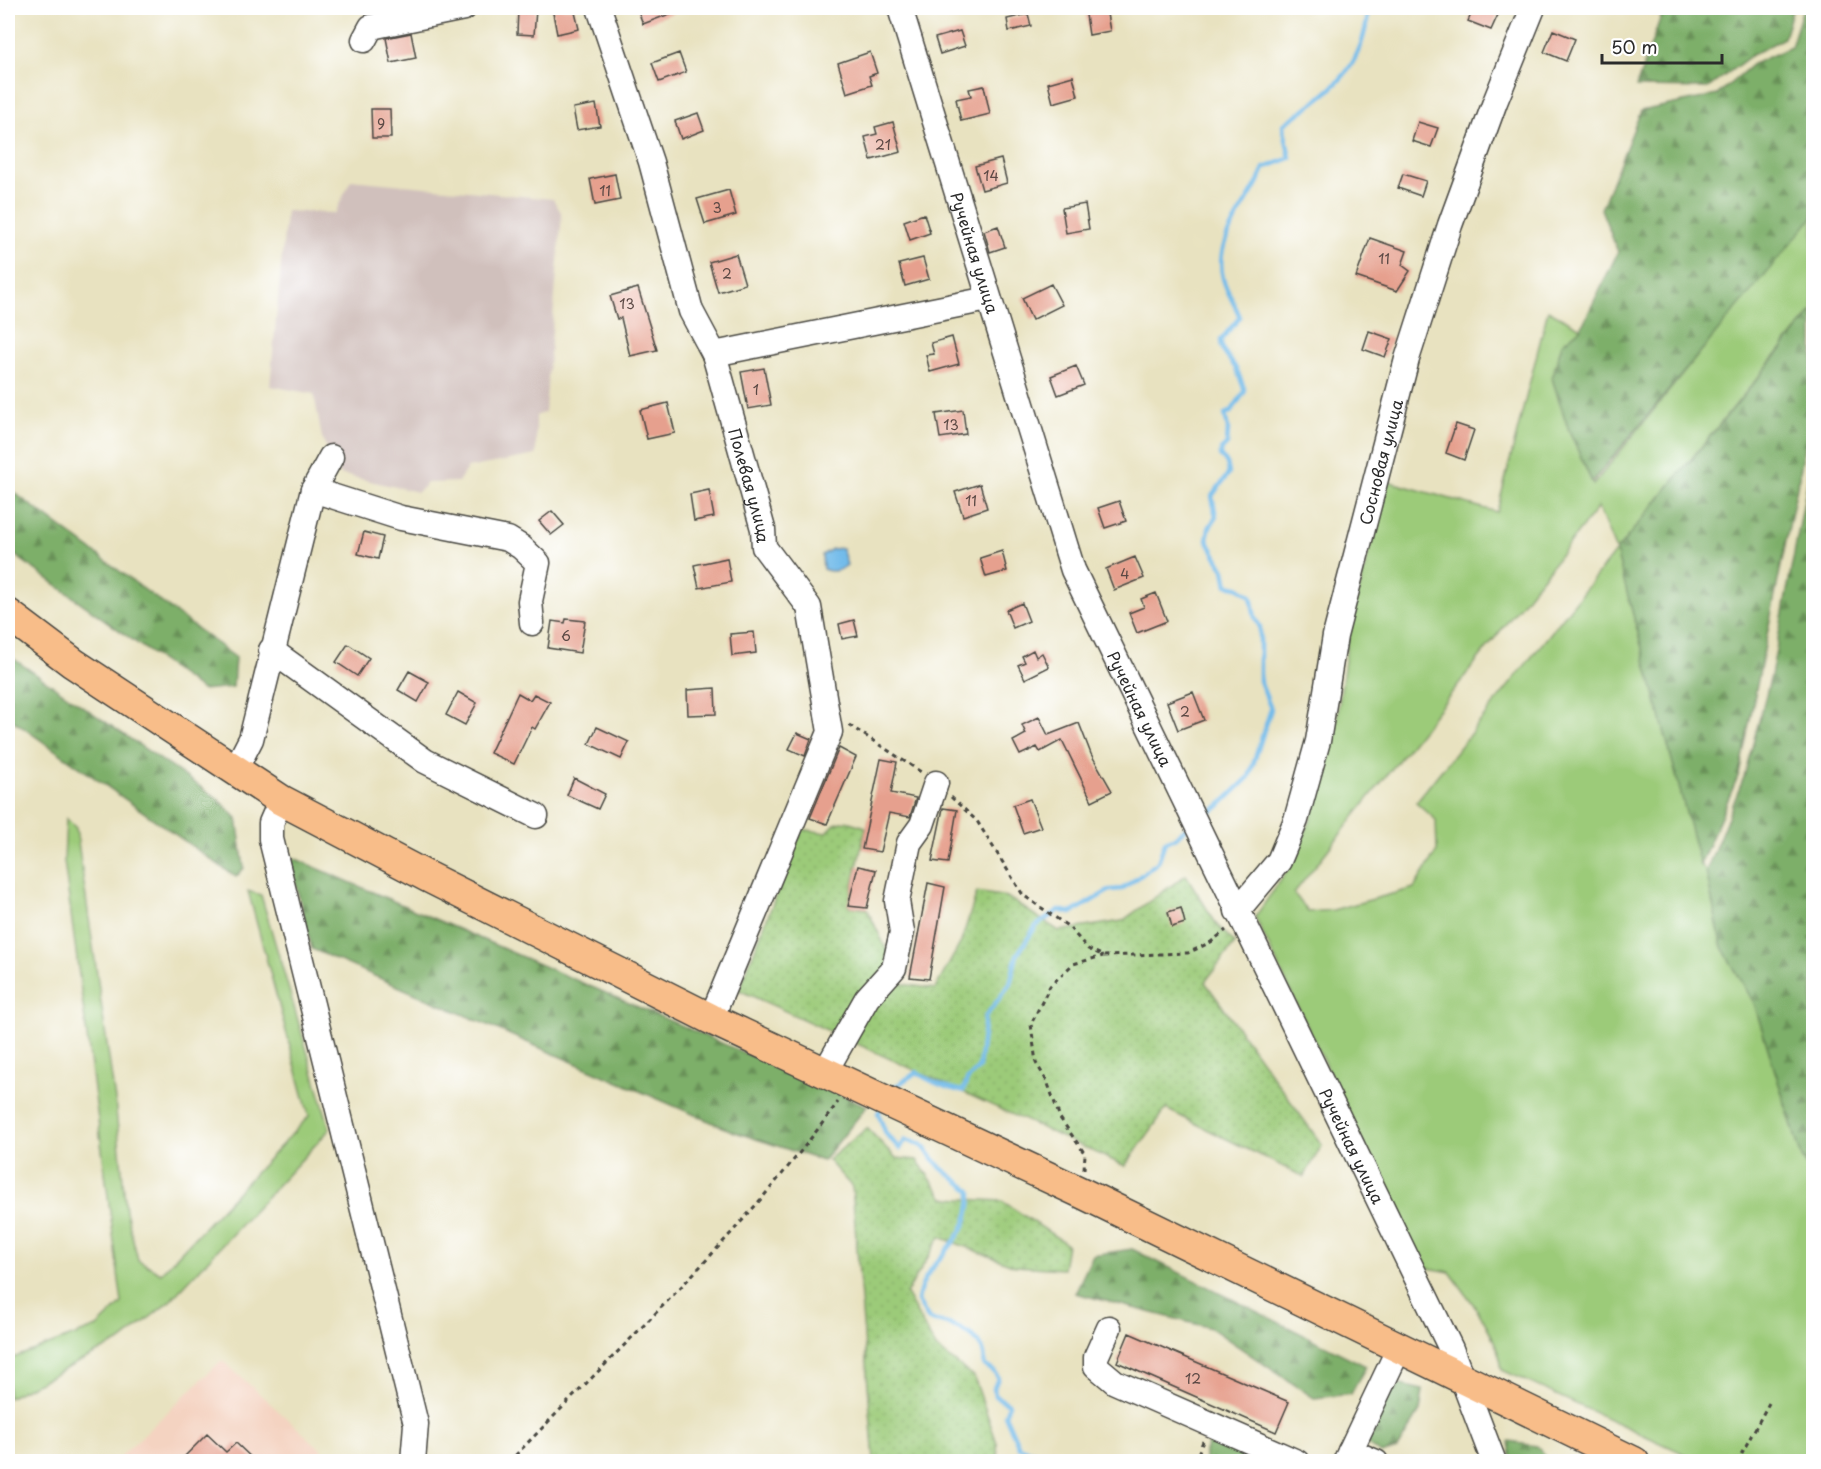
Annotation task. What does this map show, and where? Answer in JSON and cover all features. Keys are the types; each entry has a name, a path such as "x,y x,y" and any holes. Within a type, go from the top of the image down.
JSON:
{"main road":[{"path":"8,614 73,663 281,800 711,1019 1084,1194 1634,1461"}],"street":[{"path":"364,40 371,27 464,8"},
{"name":"Полевая улица","path":"599,8 651,162 691,311 714,354 763,529 764,548 809,607 830,732 711,1019"},
{"name":"Ручейная улица","path":"900,8 1073,570 1451,1349 1494,1461"},
{"name":"Сосновая улица","path":"1239,915 1279,861 1296,820 1318,741 1335,636 1407,359 1457,205 1533,8"},
{"path":"714,354 988,299"},
{"path":"235,770 250,739 314,490 331,457"},
{"path":"314,490 401,518 508,539 521,547 537,563 530,602 532,622"},
{"path":"272,650 425,761 536,816"},
{"path":"838,1078 867,998 894,968 902,932 897,901 909,843 922,825 936,783"},
{"path":"281,800 271,823 271,839 416,1424 413,1461"},
{"path":"1109,1328 1096,1357 1096,1366 1115,1382 1298,1461"},
{"path":"1376,1461 1348,1456 1399,1348"}],"path":[{"path":"826,712 903,758 936,783 976,821 1023,895 1069,927 1088,949 1104,956"},
{"path":"1084,1194 1085,1155 1059,1118 1047,1081 1036,1063 1031,1024 1050,986 1073,963 1104,956 1188,953 1211,942 1239,915"},
{"path":"509,1461 649,1323 752,1211 815,1134 838,1078"},
{"path":"1737,1461 1769,1403"}],"shaded area":[{"path":"351,180 553,199 562,214 545,412 536,416 536,455 467,468 458,482 427,483 418,492 339,474 322,438 314,394 270,386 286,211 335,213"},
{"path":"222,1360 334,1461 121,1462 121,1456"}],"green space":[{"path":"1664,8 1793,8 1784,38 1752,55 1708,88 1636,87"},
{"path":"1803,8 1813,8 1813,217 1592,482 1568,428 1552,378 1562,344 1581,328 1618,252 1601,209 1641,111 1717,95 1753,64 1791,47"},
{"path":"1813,213 1813,310 1616,551 1700,864 1706,871 1722,947 1754,1003 1802,1158 1813,1176 1813,1461 1700,1461 1502,1370 1489,1331 1475,1306 1450,1272 1422,1267 1255,917 1289,868 1310,822 1334,741 1349,631 1387,481 1497,512 1548,310 1581,328 1562,344 1552,378 1568,428 1593,485","holes":["1598,507 1616,551 1416,802 1436,820 1437,851 1414,888 1333,910 1308,912 1294,893"]},
{"path":"1813,311 1813,429 1805,447 1739,774 1700,865 1616,551"},
{"path":"1813,453 1814,935 1809,939 1813,937 1813,1176 1802,1158 1754,1003 1722,947 1706,871 1744,777 1771,676"},
{"path":"8,488 235,657 233,687 202,690 8,550"},
{"path":"8,655 218,799 237,818 244,868 236,877 8,717"},
{"path":"66,818 76,828 115,1100 126,1211 138,1260 161,1273 309,1116 248,891 261,895 330,1129 169,1302 122,1340 8,1398 8,1319 13,1358 97,1327 122,1303 64,861"},
{"path":"846,821 866,827 848,906 867,909 903,984 935,989 961,942 977,892 1007,897 1059,931 1122,921 1186,875 1217,925 1235,943 1205,982 1322,1145 1304,1177 1166,1109 1125,1166 739,990 802,829 826,833 835,824"},
{"path":"289,856 867,1106 823,1161 732,1131 312,949"},
{"path":"867,1128 896,1158 917,1160 944,1198 1002,1201 1067,1244 1063,1269 1015,1266 940,1237 906,1294 936,1348 974,1377 997,1443 998,1461 874,1461 852,1187 828,1160"},
{"path":"1132,1249 1366,1366 1351,1394 1314,1398 1211,1328 1075,1293 1093,1255"},
{"path":"1397,1384 1423,1390 1420,1411 1397,1449 1381,1454 1367,1444 1380,1410"},
{"path":"1214,1428 1291,1461 1205,1461 1205,1451"},
{"path":"1509,1442 1537,1446 1549,1461 1512,1461"}],"water":[{"path":"842,548 847,565 836,571 823,569 822,555 832,549"}],"building":[{"path":"552,8 574,8 579,29 557,34"},
{"path":"637,8 683,8 683,9 643,24"},
{"path":"1085,8 1106,8 1110,31 1089,35"},
{"path":"1474,8 1501,8 1491,30 1468,21"},
{"path":"518,9 536,10 534,35 517,34"},
{"path":"1028,14 1031,26 1009,31 1007,19"},
{"path":"1553,30 1575,39 1566,61 1544,52"},
{"path":"960,31 965,46 940,54 935,38"},
{"path":"411,33 416,58 391,63 386,38"},
{"path":"870,52 877,73 869,76 872,85 847,93 838,63"},
{"path":"679,53 686,72 659,82 652,63"},
{"path":"1073,76 1078,96 1053,103 1048,83"},
{"path":"984,86 990,114 961,121 956,99 971,96 969,89"},
{"path":"596,104 600,126 577,130 573,108"},
{"path":"371,109 390,109 391,138 372,138"},
{"path":"698,113 704,130 681,139 675,121"},
{"path":"893,122 901,152 871,160 865,137 877,134 875,127"},
{"path":"1418,122 1438,128 1431,147 1412,141"},
{"path":"1001,159 1007,183 982,190 975,166"},
{"path":"615,174 620,200 595,205 590,179"},
{"path":"1403,174 1426,181 1421,196 1398,188"},
{"path":"729,190 736,215 705,224 697,199"},
{"path":"1085,204 1089,229 1066,233 1062,208"},
{"path":"924,214 930,233 910,240 904,221"},
{"path":"998,226 1005,247 990,252 984,231"},
{"path":"1370,238 1407,251 1402,265 1410,271 1397,291 1356,277"},
{"path":"736,254 745,284 718,292 709,262"},
{"path":"923,258 929,279 905,286 899,264"},
{"path":"1051,284 1062,305 1032,320 1022,298"},
{"path":"638,288 657,350 630,356 621,318 617,319 610,296"},
{"path":"1369,331 1392,339 1385,357 1363,349"},
{"path":"952,337 959,364 930,372 926,355 934,354 931,343"},
{"path":"1076,366 1084,385 1058,395 1051,376"},
{"path":"764,368 771,405 748,409 741,372"},
{"path":"668,403 675,433 647,439 640,410"},
{"path":"963,410 966,434 940,438 936,414"},
{"path":"1456,424 1474,430 1464,460 1446,453"},
{"path":"980,484 987,508 963,516 955,492"},
{"path":"709,490 714,517 694,521 690,494"},
{"path":"1119,501 1126,521 1105,528 1098,508"},
{"path":"552,511 564,525 551,535 539,521"},
{"path":"364,532 383,537 378,559 358,554"},
{"path":"1002,551 1007,571 986,577 980,558"},
{"path":"1135,557 1144,578 1114,590 1106,569"},
{"path":"727,558 731,582 699,588 694,565"},
{"path":"1156,593 1167,621 1137,633 1129,613 1144,607 1141,599"},
{"path":"1022,603 1029,621 1013,628 1006,610"},
{"path":"566,619 585,621 580,653 548,648 552,621 565,623"},
{"path":"854,620 858,636 842,639 839,624"},
{"path":"754,632 756,653 732,656 730,634"},
{"path":"348,644 369,658 357,676 336,662"},
{"path":"1033,650 1036,657 1042,653 1049,667 1025,679 1018,665 1025,662 1022,656"},
{"path":"409,671 429,682 418,702 398,690"},
{"path":"715,688 716,714 688,715 687,690"},
{"path":"458,692 477,703 465,725 446,715"},
{"path":"1193,692 1204,720 1178,730 1167,702"},
{"path":"518,693 530,700 534,694 550,702 535,729 532,727 514,764 490,753"},
{"path":"1039,717 1048,735 1079,723 1091,754 1112,791 1092,801 1062,740 1040,752 1037,747 1020,755 1013,741 1026,734 1022,725"},
{"path":"597,727 629,742 621,759 589,744"},
{"path":"797,733 811,739 805,756 789,749"},
{"path":"839,748 856,757 827,824 810,818"},
{"path":"881,759 897,762 891,793 916,798 910,817 889,813 880,852 862,849"},
{"path":"574,778 605,794 598,809 567,795"},
{"path":"1030,799 1041,827 1023,833 1013,805"},
{"path":"943,808 957,810 948,863 932,861"},
{"path":"858,866 876,870 867,908 848,906"},
{"path":"928,883 945,887 929,979 910,977"},
{"path":"1181,908 1185,923 1172,927 1168,912"},
{"path":"1129,1333 1289,1402 1276,1432 1117,1362"},
{"path":"207,1434 226,1452 236,1443 255,1461 180,1461"}],"waterway":[{"path":"1200,818 1218,807 1249,777 1271,709 1260,681 1260,627 1255,618 1251,596 1238,587 1227,585 1224,570 1207,540 1209,528 1216,517 1212,496 1229,473 1227,463 1220,456 1227,444 1228,429 1225,414 1231,412 1245,391 1221,344 1221,340 1240,317 1223,278 1221,263 1223,248 1228,234 1264,168 1290,158 1283,125 1330,89 1351,65 1365,31 1369,8"},
{"path":"891,1093 896,1086 917,1072 939,1084 963,1091 967,1080 979,1067 985,1017 1010,984 1017,955 1036,926 1059,910 1071,913 1110,890 1122,889 1158,862 1165,842 1175,838 1188,826"},
{"path":"880,1110 878,1113 886,1134 900,1149 905,1140 921,1144 941,1168 971,1191 964,1226 929,1272 922,1285 918,1301 929,1320 958,1328 975,1339 981,1346 984,1365 995,1372 998,1378 994,1388 995,1396 1009,1404 1005,1415 1019,1447 1036,1453 1043,1462"}]}
